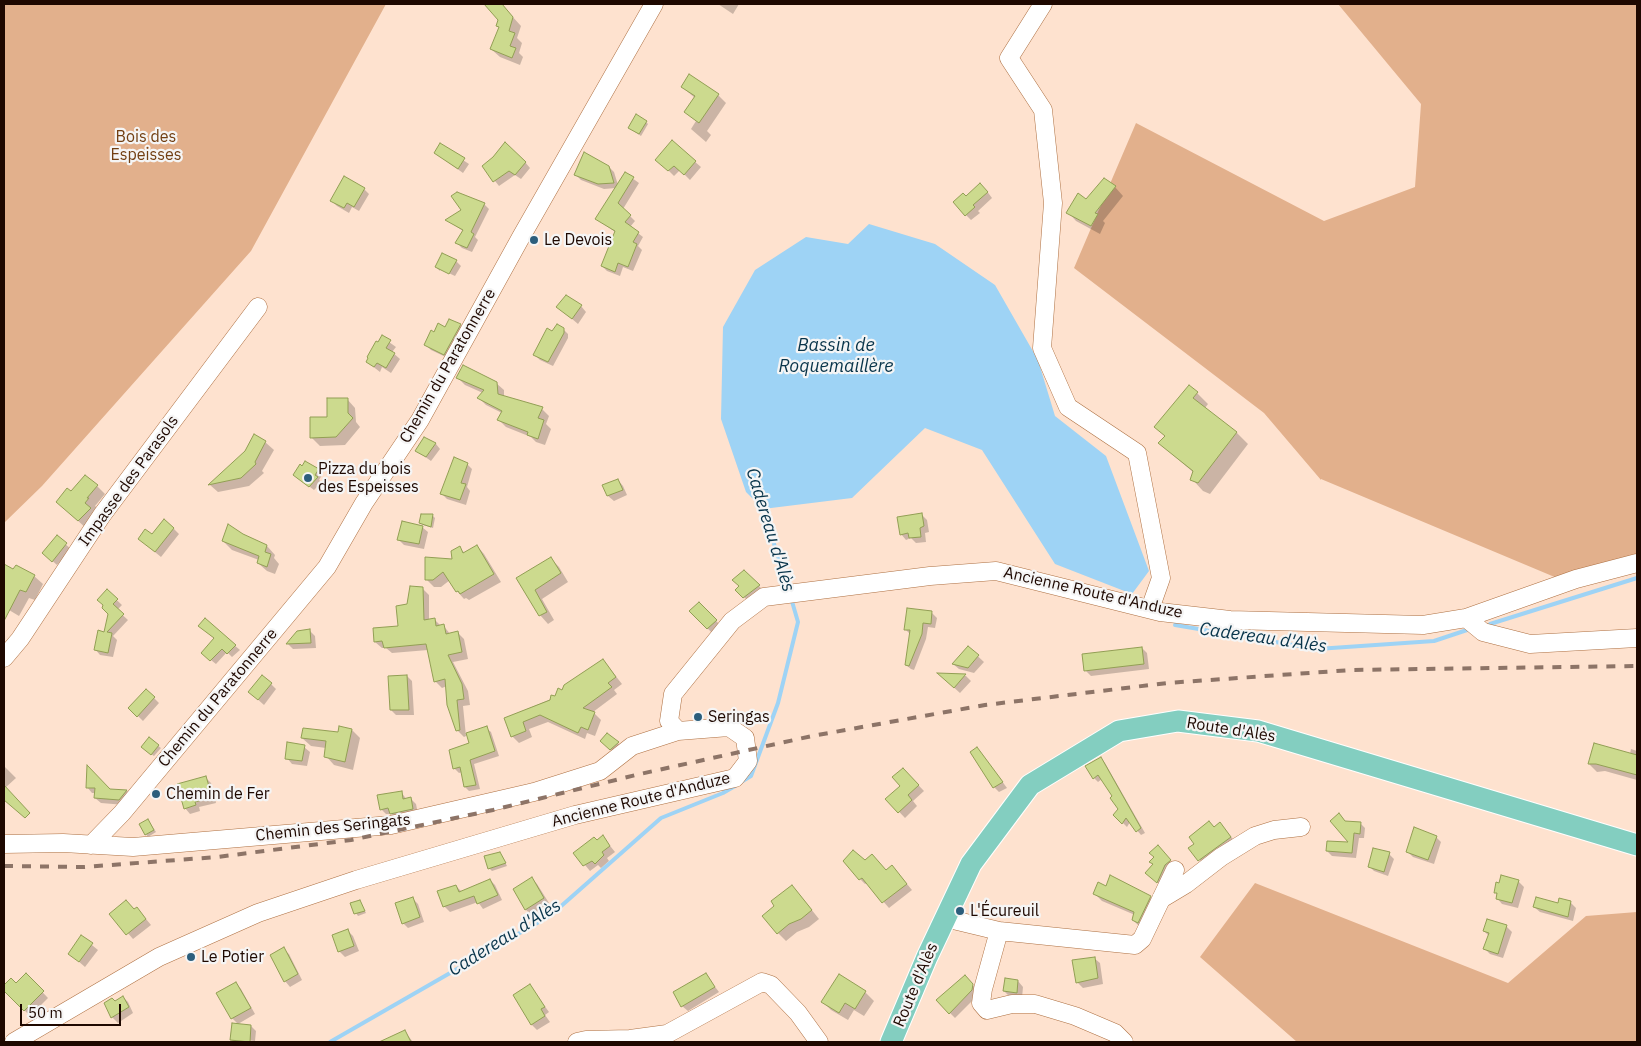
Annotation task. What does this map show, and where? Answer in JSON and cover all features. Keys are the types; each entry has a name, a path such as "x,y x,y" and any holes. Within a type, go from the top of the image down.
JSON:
{"main road":[{"name":"Route d'Alès","path":"891,1042 927,957 971,864 1030,785 1119,731 1178,721 1258,731 1637,845"}],"street":[{"name":"Chemin du Paratonnerre","path":"91,845 122,814 327,567 364,503 420,420 654,4"},
{"path":"1043,4 1009,58 1043,110 1053,203 1042,348 1068,407 1137,453 1162,578 1150,609"},
{"name":"Impasse des Parasols","path":"4,658 20,638 102,515 258,307"},
{"name":"Ancienne Route d'Anduze","path":"14,1042 159,957 239,920 356,880 566,817 736,778 748,761 745,738 729,728 678,731 669,721 673,694 732,621 764,597 930,576 996,571 1150,609 1230,620 1423,626 1466,618 1576,579 1637,563"},
{"path":"1466,618 1482,632 1530,644 1637,638"},
{"name":"Chemin des Seringats","path":"91,845 143,846 391,825 534,792 600,772 632,746 678,731"},
{"path":"1161,899 1255,836 1274,830 1300,827"},
{"path":"4,844 63,843 91,845"},
{"path":"946,918 999,931 1135,945 1142,939 1175,870"},
{"path":"999,931 983,989 981,1003 987,1010 1012,1004 1035,1004 1075,1016 1114,1033 1124,1042"},
{"path":"578,1042 586,1040 630,1039 667,1034 762,982 771,985 798,1013 819,1042"}],"green space":[{"name":"Bois des Espeisses","path":"4,4 386,4 251,251 42,486 4,523"},
{"path":"1338,4 1637,4 1637,556 1557,578 1321,480 1264,413 1074,268 1136,123 1324,221 1415,187 1421,104"},
{"path":"1255,883 1508,983 1586,916 1637,912 1637,1042 1297,1042 1200,957"}],"water":[{"name":"Bassin de Roquemaillère","path":"869,224 935,244 995,285 1038,360 1055,416 1106,456 1149,571 1132,594 1055,564 982,450 925,428 852,498 763,509 746,492 721,419 723,327 755,270 806,237 848,244"}],"building":[{"path":"484,4 502,4 513,17 509,31 515,33 510,46 516,48 512,58 490,49 499,27 496,26 498,20"},
{"path":"689,74 719,94 699,123 684,112 695,96 681,87"},
{"path":"636,114 647,121 639,134 628,128"},
{"path":"672,140 696,161 684,175 674,166 668,171 655,160"},
{"path":"505,142 526,162 515,175 509,171 493,182 482,166 493,157"},
{"path":"440,143 465,158 458,169 434,153"},
{"path":"584,152 609,166 614,183 598,184 574,175"},
{"path":"625,172 634,177 618,203 631,215 625,222 639,232 633,242 637,244 628,267 618,263 615,272 601,266 615,231 595,219"},
{"path":"344,176 365,188 354,207 347,203 344,208 330,201"},
{"path":"1104,178 1116,186 1095,213 1098,214 1091,226 1066,213 1078,193 1086,199"},
{"path":"980,183 988,192 973,205 975,207 965,216 953,202 963,193 966,196"},
{"path":"457,192 485,203 471,232 474,234 467,248 455,243 463,230 445,220 461,210 451,196"},
{"path":"442,253 457,260 449,274 435,267"},
{"path":"566,295 582,305 572,319 556,307"},
{"path":"449,319 461,324 444,355 424,345 431,330 434,332 438,323 445,327"},
{"path":"557,324 564,328 564,333 548,362 533,355 547,328 552,331"},
{"path":"382,335 391,340 386,348 395,353 386,368 377,363 374,367 366,362 376,341 378,342"},
{"path":"463,365 497,382 498,394 543,407 538,418 544,420 538,439 527,435 528,432 497,420 502,411 477,398 484,390 456,378"},
{"path":"1189,385 1198,392 1193,398 1237,432 1198,483 1190,480 1193,471 1158,443 1165,436 1154,427"},
{"path":"327,398 348,398 348,413 353,418 336,437 310,438 310,417 327,417"},
{"path":"254,434 266,441 255,462 256,464 241,478 208,485 245,451"},
{"path":"424,437 436,443 426,457 415,451"},
{"path":"454,457 468,463 461,483 466,484 460,500 440,494"},
{"path":"305,461 319,469 315,475 318,477 309,487 293,475 300,464 302,466"},
{"path":"85,475 98,485 85,503 91,508 78,521 56,502 67,488 71,491"},
{"path":"618,479 623,490 607,496 602,485"},
{"path":"922,513 924,526 920,528 921,537 909,538 908,533 900,535 897,517"},
{"path":"421,514 433,514 431,527 419,523"},
{"path":"164,519 174,528 155,552 138,539 145,529 152,534"},
{"path":"402,521 423,526 419,544 397,540"},
{"path":"228,524 243,534 267,545 265,552 271,554 267,567 257,563 259,556 222,541"},
{"path":"57,535 67,543 52,562 42,553"},
{"path":"477,545 494,574 460,594 458,591 456,592 443,572 433,580 425,580 425,557 452,559 451,551 460,546 463,553"},
{"path":"551,557 561,573 535,590 547,612 539,616 516,578"},
{"path":"4,564 13,569 16,565 35,575 26,592 20,590 4,621"},
{"path":"744,570 760,585 743,598 735,590 739,586 732,580"},
{"path":"410,586 423,587 424,620 435,618 436,626 444,624 446,634 458,631 462,652 448,655 462,684 464,699 457,700 460,730 456,731 447,705 445,679 434,682 426,644 384,648 382,641 374,642 373,628 398,626 396,606 407,604"},
{"path":"107,589 118,599 113,604 124,614 107,632 112,633 108,653 94,650 98,630 104,632 108,614 102,608 103,605 97,600"},
{"path":"699,602 717,620 707,629 689,611"},
{"path":"907,608 932,611 931,624 923,623 922,634 909,666 905,665 910,630 904,630"},
{"path":"205,618 236,645 227,654 222,649 210,661 201,653 214,638 198,626"},
{"path":"310,629 311,643 286,644 297,631"},
{"path":"968,646 979,655 968,668 952,664"},
{"path":"1142,647 1144,664 1084,671 1082,654"},
{"path":"603,659 616,677 608,683 612,687 583,708 595,712 588,730 581,727 578,733 540,715 523,722 526,731 511,737 504,718 550,700 551,695 555,696 558,688 562,690 564,685"},
{"path":"937,673 966,674 954,688"},
{"path":"262,675 272,683 258,700 248,692"},
{"path":"407,675 409,710 390,710 388,676"},
{"path":"146,689 155,697 137,717 128,708"},
{"path":"339,726 352,729 345,762 324,757 326,741 301,738 303,728 338,732"},
{"path":"487,726 495,751 470,760 476,785 464,787 460,767 453,769 449,750 469,743 466,733"},
{"path":"607,733 619,742 610,750 600,741"},
{"path":"149,737 159,745 151,755 141,747"},
{"path":"287,742 305,745 302,761 285,759"},
{"path":"1594,743 1637,755 1637,775 1596,764 1588,764"},
{"path":"977,747 1003,782 993,788 970,752"},
{"path":"1101,757 1141,828 1136,832 1126,818 1122,824 1113,815 1118,809 1110,798 1112,796 1098,775 1093,779 1085,766"},
{"path":"87,765 110,789 127,790 119,800 94,798 95,788 86,788"},
{"path":"903,768 919,785 908,795 912,800 898,813 885,799 900,786 892,777"},
{"path":"206,776 212,797 195,802 196,805 184,809 177,784"},
{"path":"4,785 30,813 25,818 4,800"},
{"path":"402,791 403,799 411,797 413,809 390,814 388,808 380,810 377,795"},
{"path":"1339,813 1345,821 1361,822 1360,834 1354,833 1352,853 1326,851 1327,841 1348,842 1330,821"},
{"path":"148,819 154,830 145,835 139,824"},
{"path":"1209,821 1214,827 1220,822 1231,837 1198,861 1188,848 1194,844 1189,837"},
{"path":"1414,827 1437,836 1428,860 1406,852"},
{"path":"603,835 610,846 602,852 604,855 595,864 592,861 583,866 573,853 594,837 597,840"},
{"path":"1158,845 1171,860 1165,865 1157,883 1145,873 1153,864 1149,862 1154,857 1149,853"},
{"path":"1373,848 1390,852 1384,872 1368,867"},
{"path":"853,850 865,860 872,854 886,870 892,865 907,884 882,903 862,878 859,880 843,861"},
{"path":"500,852 506,863 488,869 484,856"},
{"path":"1110,875 1151,896 1138,923 1132,920 1134,912 1093,894 1098,882 1106,886"},
{"path":"1501,875 1519,880 1512,903 1496,899 1497,893 1494,893 1496,882 1499,883"},
{"path":"532,877 544,898 525,910 513,889"},
{"path":"490,879 498,895 477,904 474,896 443,907 437,891 456,885 459,892"},
{"path":"792,885 812,910 777,934 762,916 774,906 771,901"},
{"path":"413,897 420,917 402,924 395,903"},
{"path":"1536,897 1558,903 1559,898 1571,901 1568,917 1533,907"},
{"path":"126,900 134,909 137,907 146,919 126,935 109,914"},
{"path":"360,900 365,911 354,914 350,903"},
{"path":"1487,919 1507,925 1498,954 1483,949 1489,933 1483,931"},
{"path":"348,929 354,946 338,952 332,935"},
{"path":"81,935 93,943 79,962 68,954"},
{"path":"284,947 298,974 284,982 270,955"},
{"path":"1095,957 1098,978 1076,983 1072,960"},
{"path":"26,973 44,991 24,1011 4,991 4,985 11,978 16,983"},
{"path":"706,973 715,987 681,1007 673,992"},
{"path":"839,974 866,991 855,1009 845,1003 839,1013 821,1002"},
{"path":"965,975 973,984 972,990 949,1014 936,1000"},
{"path":"1005,978 1018,980 1017,993 1003,991"},
{"path":"236,982 251,1008 231,1019 216,993"},
{"path":"530,984 545,1007 541,1009 545,1016 531,1025 513,995"},
{"path":"123,996 129,1007 111,1018 104,1003 112,998 115,1001"},
{"path":"232,1023 251,1025 250,1042 230,1040"},
{"path":"405,1030 411,1042 379,1042"}],"waterway":[{"name":"Cadereau d'Alès","path":"762,505 788,589"},
{"name":"Cadereau d'Alès","path":"1490,624 1637,578"},
{"name":"Cadereau d'Alès","path":"741,782 751,776 778,703 798,622 791,598"},
{"name":"Cadereau d'Alès","path":"1175,625 1317,649 1434,641 1470,629"},
{"name":"Cadereau d'Alès","path":"330,1042 551,915 661,818 723,793 735,786"}],"railway":[{"path":"4,866 84,867 217,857 351,840 493,810 640,774 812,736 985,705 1167,683 1351,670 1637,666"}],"place":[{"name":"Le Devois","path":"534,240"},
{"name":"Pizza du bois des Espeisses","path":"308,478"},
{"name":"Seringas","path":"698,717"},
{"name":"Chemin de Fer","path":"156,794"},
{"name":"L'Écureuil","path":"960,911"},
{"name":"Le Potier","path":"191,957"}]}
